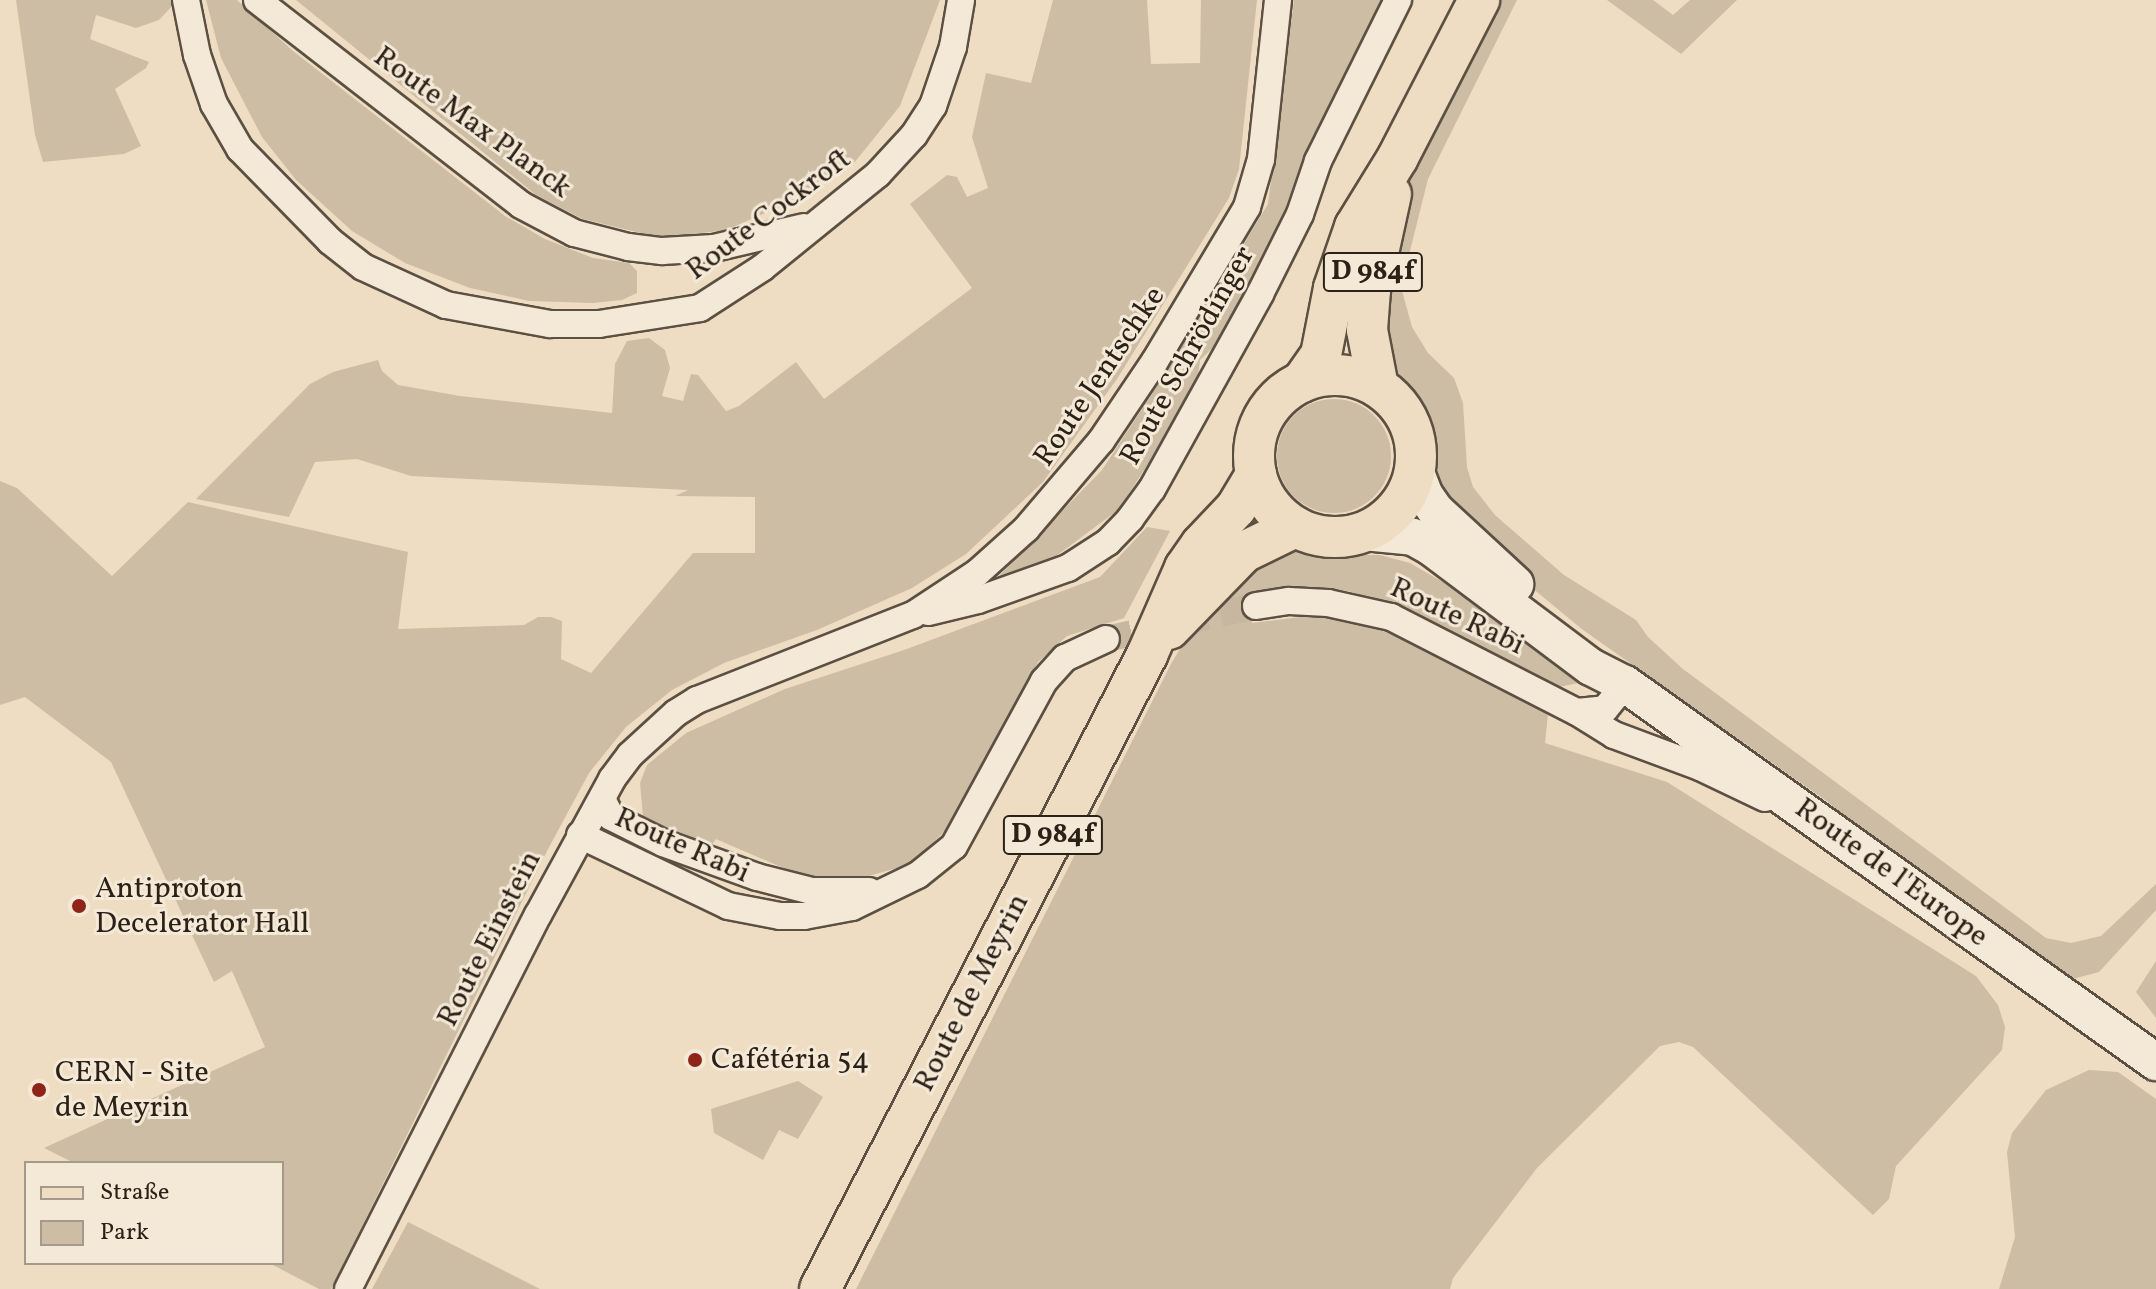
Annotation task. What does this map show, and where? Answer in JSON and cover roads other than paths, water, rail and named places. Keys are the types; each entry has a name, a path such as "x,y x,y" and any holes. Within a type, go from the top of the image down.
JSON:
{"main road":[{"name":"D 984f","path":"1302,382 1321,355 1334,288 1355,227 1398,157 1479,0"},
{"name":"D 984f","path":"1378,387 1367,330 1370,290 1398,157"},
{"path":"1339,375 1378,387 1406,417 1415,442 1415,470 1398,507 1364,532 1336,538 1295,527 1273,509 1256,475 1254,451 1265,415 1281,395 1302,382 1339,375"},
{"name":"Route de Meyrin","path":"820,1289 1147,655 1185,568 1201,545 1236,508 1256,475"},
{"name":"Route de Meyrin","path":"1147,655 1202,593 1244,552 1295,527"}],"street":[{"name":"Route Cockroft","path":"186,0 197,55 214,104 240,149 260,173 363,267 446,305 550,324 599,324 700,308 762,268 878,174 914,135 933,106 953,47 961,0"},
{"name":"Route Jentschke","path":"753,676 841,646 913,615 977,573 1063,490 1101,441 1155,361 1247,207 1261,159 1278,0"},
{"name":"Route Schrödinger","path":"913,615 978,600 1045,579 1088,557 1130,519 1152,489 1260,294 1300,214 1318,161 1398,0"},
{"name":"Route Max Planck","path":"264,6 521,205 574,233 628,247 662,251 714,248 812,225"},
{"name":"Route de l'Europe","path":"1415,470 1424,494 1436,511 1598,655 1625,684"},
{"name":"Route de l'Europe","path":"1364,532 1413,537 1431,547 1591,667 1625,684 2156,1062"},
{"name":"Route Rabi","path":"1256,606 1309,601 1371,610 1411,626 1577,712 1614,735 1700,767 1832,832"},
{"name":"Route Rabi","path":"580,835 693,891 754,913 780,916 828,913 874,898 918,875 954,846 1044,681 1055,667 1076,651 1106,639"},
{"name":"Route Einstein","path":"348,1289 580,835 630,755 676,713 718,690 753,676"},
{"path":"1577,712 1605,709 1625,684"},
{"name":"Route Rabi","path":"602,799 611,817 663,843 784,886 840,893 896,887"}],"tunnel":[{"path":"1106,639 1256,606"}],"place":[{"name":"Antiproton Decelerator Hall","path":"79,906"},
{"name":"Cafétéria 54","path":"695,1060"},
{"name":"CERN - Site de Meyrin","path":"39,1090"}]}
